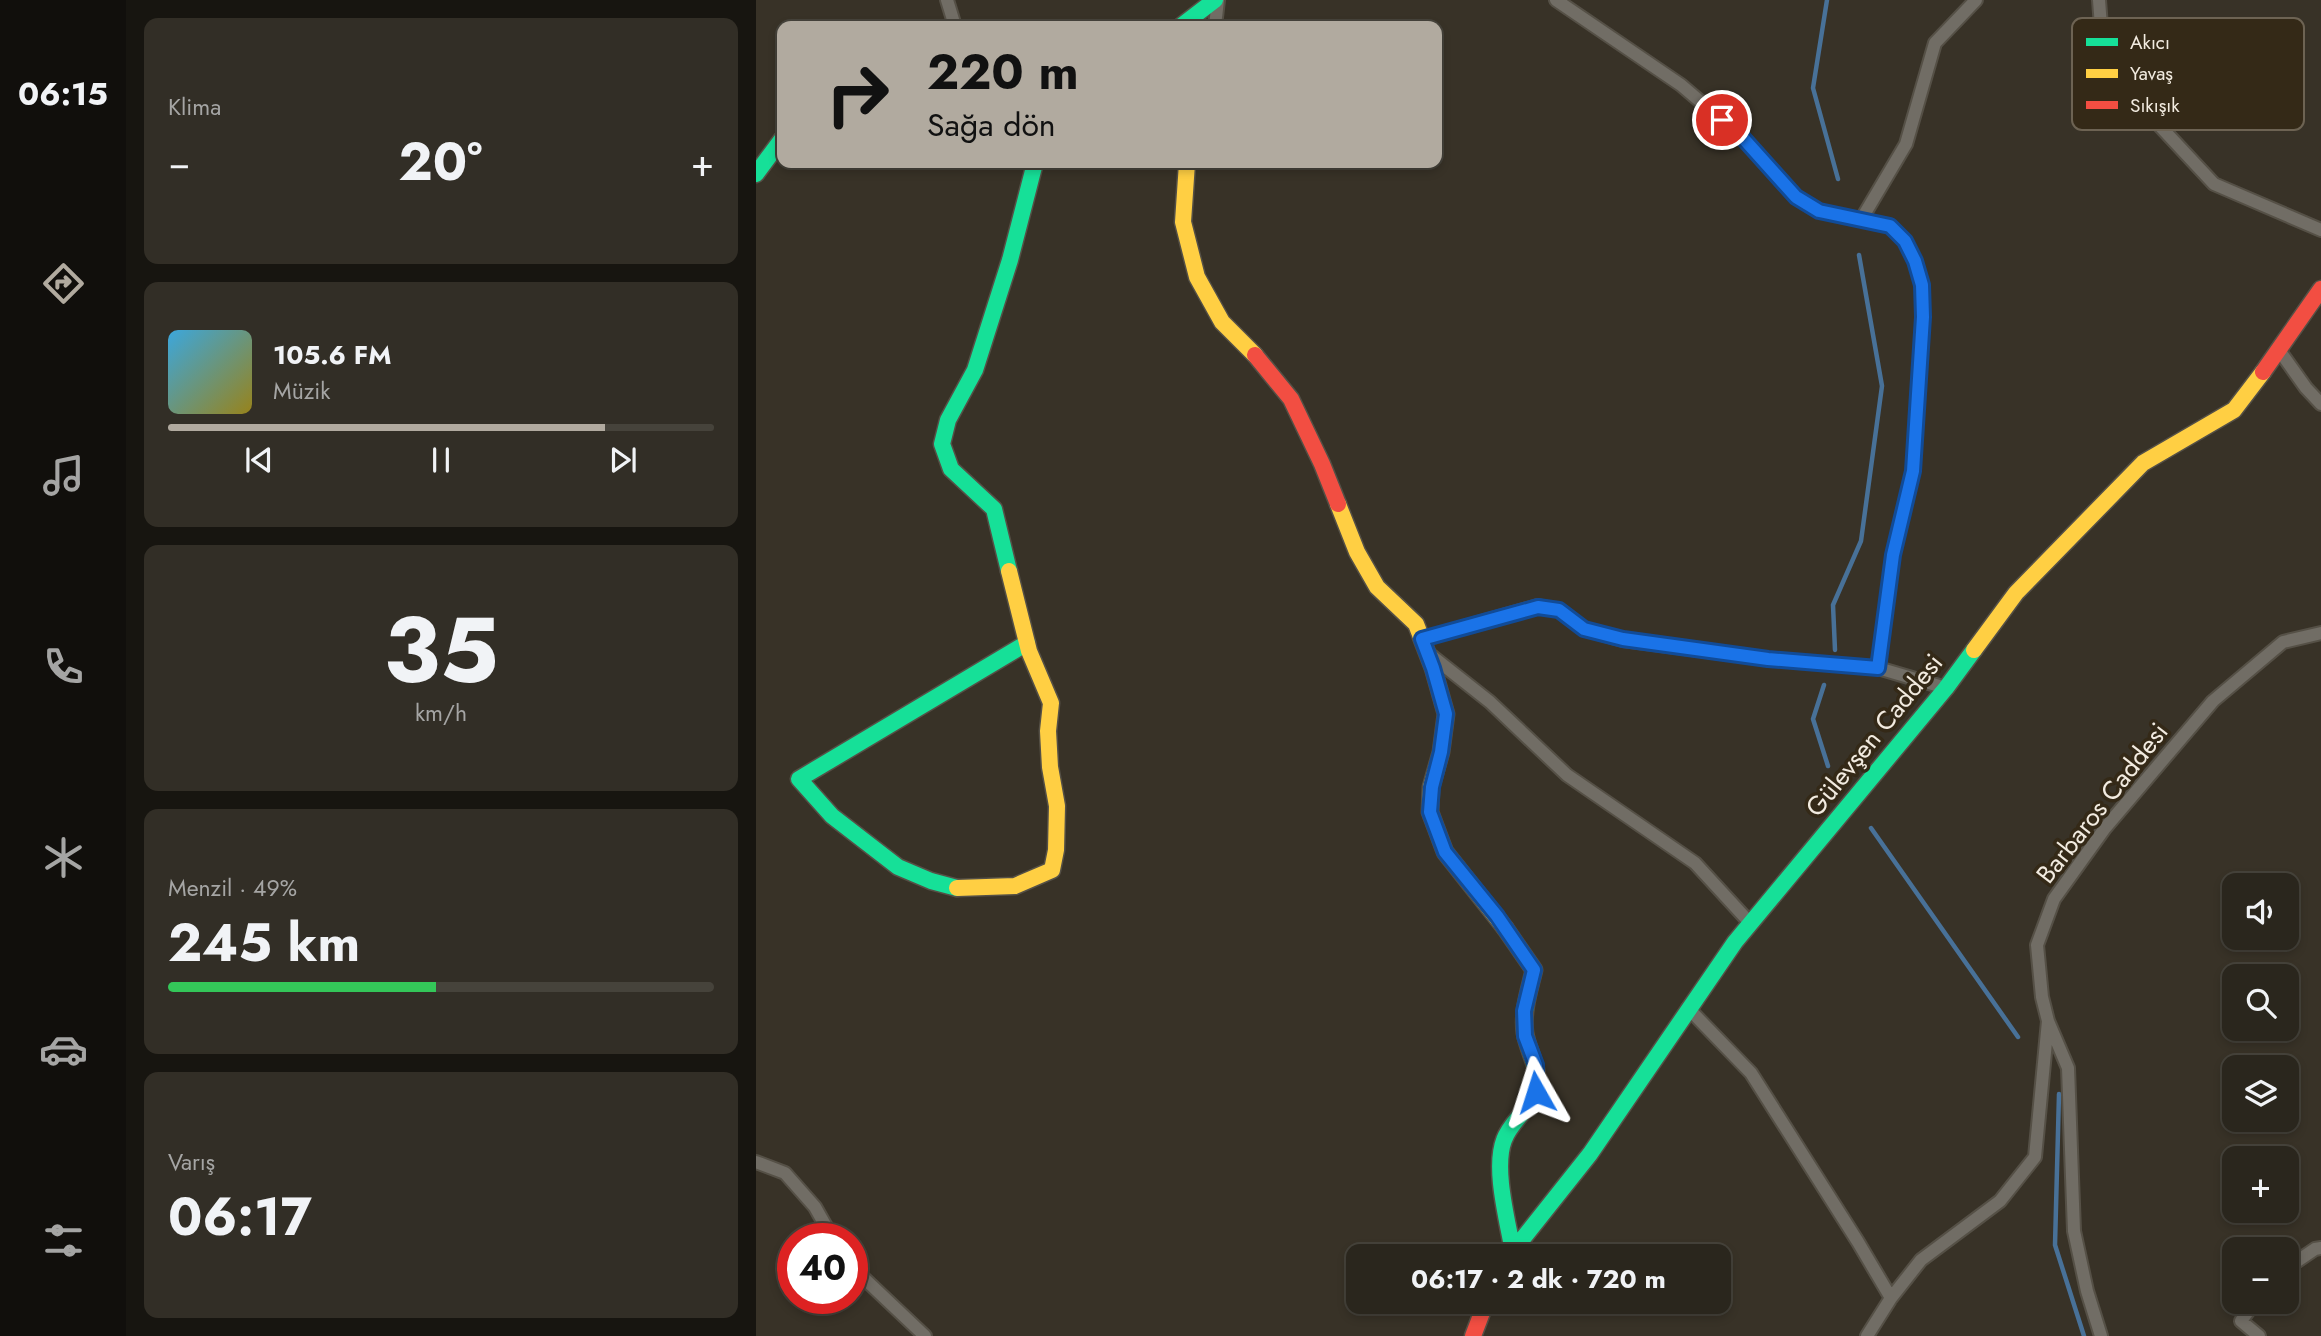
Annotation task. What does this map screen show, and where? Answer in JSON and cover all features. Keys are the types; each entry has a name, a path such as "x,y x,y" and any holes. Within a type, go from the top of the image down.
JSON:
{"street":[{"path":"947,0 953,21"},
{"path":"1188,21 1217,0"},
{"path":"1215,21 1217,0"},
{"path":"1556,0 1681,85 1743,138 1796,197 1819,211 1890,226 1905,241 1915,261 1922,285 1922,344 1913,471 1893,555 1878,668"},
{"path":"1861,220 1906,144 1935,43 1976,0"},
{"path":"2099,0 2100,18"},
{"path":"2164,130 2214,184 2321,230"},
{"path":"756,174 777,146"},
{"path":"1027,643 799,779 832,816 898,867 931,881 957,888 1015,886 1052,870 1056,850 1057,806 1049,755 1051,703 1027,643 994,509 951,469 942,444 948,420 975,370 1010,260 1034,168"},
{"path":"1187,168 1183,222 1197,277 1222,322 1254,354 1291,399 1322,464 1357,552 1377,587 1416,624 1425,646 1446,714 1430,812 1445,852 1497,916 1534,970 1524,1011 1525,1036 1536,1065 1536,1092 1510,1127 1502,1144 1503,1196 1510,1244"},
{"name":"Gülevşen Caddesi","path":"1519,1244 1590,1154 1688,1007 1751,924 1946,688 2017,593 2143,463 2234,410 2321,289"},
{"path":"2279,350 2321,404"},
{"path":"1425,646 1538,607 1559,610 1584,629 1623,639 1768,659 1878,668 1946,688"},
{"name":"Barbaros Caddesi","path":"1867,1336 1891,1298 1921,1260 2000,1201 2035,1157 2048,1021 2042,997 2038,945 2054,899 2105,828 2213,701 2283,642 2321,633"},
{"path":"1425,646 1490,702 1567,775 1695,863 1751,924"},
{"path":"1688,1007 1751,1073 1891,1298"},
{"path":"2048,1021 2068,1068 2074,1231 2087,1291 2101,1336"},
{"path":"756,1161 785,1173 815,1207 824,1223"},
{"path":"2299,1259 2315,1248 2321,1248"},
{"path":"868,1282 925,1336"},
{"path":"1474,1336 1482,1314"},
{"path":"2246,1314 2241,1321 2259,1336"}],"waterway":[{"path":"1827,0 1813,88 1838,179"},
{"path":"1835,650 1833,605 1861,541 1882,386 1859,255"},
{"path":"1824,685 1813,719 1828,766"},
{"path":"1871,828 2018,1037"},
{"path":"2059,1094 2055,1245 2084,1336"}],"traffic: fast":[{"path":"1188,21 1215,0"},
{"path":"756,174 777,146"},
{"path":"1009,571 994,509 951,469 942,444 948,420 975,370 1010,260 1034,168"},
{"path":"957,888 931,881 898,867 832,816 799,779 1027,643"},
{"path":"1519,1244 1590,1154 1735,942 1946,688 1974,650"},
{"path":"1505,928 1534,970 1524,1025 1537,1078 1532,1100 1507,1133 1501,1152 1502,1196 1511,1244"}],"traffic: slow":[{"path":"1187,168 1183,222 1197,277 1222,322 1255,355"},
{"path":"1974,650 2016,593 2143,463 2234,410 2263,372"},
{"path":"1338,504 1357,552 1377,587 1416,624 1433,668 1446,714 1441,752 1431,787 1430,812 1445,852 1505,928"},
{"path":"957,888 1015,886 1052,870 1056,850 1057,806 1050,767 1048,731 1051,703 1029,651 1009,571"}],"traffic: jam":[{"path":"2263,372 2321,289"},
{"path":"1255,355 1291,399 1338,504"},
{"path":"1473,1336 1481,1314"}],"route":[{"path":"1536,1092 1536,1065 1525,1036 1524,1011 1534,970 1525,953 1445,852 1430,812 1446,714 1422,639 1538,607 1559,610 1584,629 1623,639 1768,659 1878,668 1893,555 1913,471 1923,317 1922,285 1915,261 1905,241 1890,226 1819,211 1796,197 1743,138 1722,120"}]}
